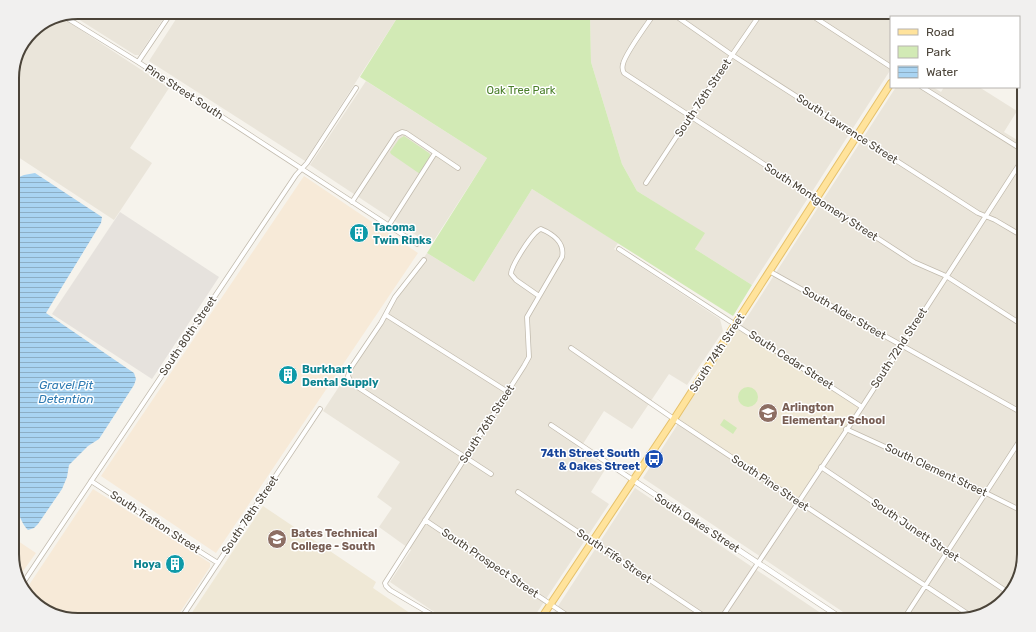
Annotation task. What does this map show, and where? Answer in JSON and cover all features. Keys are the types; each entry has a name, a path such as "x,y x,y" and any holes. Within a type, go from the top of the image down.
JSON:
{"main road":[{"name":"South 74th Street","path":"544,613 674,418 890,85"}],"street":[{"path":"138,62 167,19"},
{"name":"South Montgomery Street","path":"651,19 623,62 622,70 628,76 914,262 946,276 1017,322"},
{"name":"South Lawrence Street","path":"680,19 732,55 978,213 995,220 1017,233"},
{"name":"South 76th Street","path":"646,183 757,19"},
{"path":"817,19 890,66"},
{"name":"Pine Street South","path":"69,20 138,62 302,168"},
{"name":"South 80th Street","path":"25,579 287,188 307,163 356,88"},
{"path":"924,88 1017,147"},
{"path":"352,202 396,135 402,132 406,133 458,168"},
{"path":"389,225 435,153"},
{"path":"302,168 417,244"},
{"name":"South 72nd Street","path":"725,613 862,407 900,345 1017,168"},
{"name":"South 76th Street","path":"430,613 386,586 385,583 508,392 528,357 529,345 527,317 562,256 563,252 561,243 543,230 537,230 513,266 511,274 516,280 539,296"},
{"name":"South Cedar Street","path":"619,249 862,407"},
{"path":"424,260 394,297 386,315 348,374 349,380 491,474"},
{"name":"South Alder Street","path":"770,271 1017,410"},
{"path":"386,315 508,392"},
{"name":"South Pine Street","path":"571,348 965,612"},
{"name":"South 78th Street","path":"185,613 320,409"},
{"name":"South Oakes Street","path":"551,425 833,613"},
{"name":"South Clement Street","path":"846,430 1017,508"},
{"path":"909,613 1017,445"},
{"name":"South Junett Street","path":"821,467 1005,590"},
{"name":"South Trafton Street","path":"91,481 218,563"},
{"name":"South Fife Street","path":"518,492 700,613"},
{"name":"South Prospect Street","path":"425,520 564,613"}],"shaded area":[{"path":"78,19 163,19 139,55 135,55"},
{"path":"176,19 396,19 305,161 149,61"},
{"path":"590,19 890,19 890,71 752,285 695,249 704,233 637,191 622,164 591,62"},
{"path":"66,20 169,88 130,148 152,163 114,220 19,158 19,75 21,63 25,52 36,36 45,29"},
{"path":"366,81 487,158 431,245 310,165"},
{"path":"895,88 935,88 941,92 943,88 981,88 1017,111 1004,132 1017,140 1017,554 1015,569 1009,583 1000,596 987,605 973,611 958,613 845,613 643,478"},
{"path":"304,176 418,253 216,553 101,476"},
{"path":"532,189 618,243 614,249 720,319 723,331 687,385 669,374 632,429 604,411 579,450 606,468 591,492 609,504 537,613 436,613 390,582 411,550 379,527 392,508 377,497 400,462 323,411 427,253 474,282"},
{"path":"120,212 219,277 152,379 52,314"},
{"name":"Arlington Elementary School","path":"735,325 862,407 798,501 674,419"},
{"path":"635,488 821,613 554,613"},
{"path":"93,489 210,563 210,567 180,613 78,613 63,611 42,601 36,596 29,586"},
{"name":"Bates Technical College - South","path":"263,506 376,582 373,588 410,613 192,613"},
{"path":"19,542 36,553 22,572 19,557"}],"green space":[{"name":"Oak Tree Park","path":"396,19 590,19 591,62 622,164 637,191 705,233 695,249 752,285 733,316 532,189 474,282 427,253 487,158 360,77"},
{"path":"404,136 429,153 431,156 420,174 390,152 399,139"},
{"path":"748,387 755,390 758,397 755,404 748,407 741,404 738,397 741,390"},
{"path":"724,419 737,428 733,434 720,425"}],"water":[{"name":"Gravel Pit Detention","path":"35,173 102,217 101,223 46,313 134,373 136,379 134,385 99,439 88,446 69,465 67,477 62,489 38,524 34,528 28,530 24,526 19,513 19,177"}],"place":[{"name":"Tacoma Twin Rinks","path":"359,233"},
{"name":"Burkhart Dental Supply","path":"288,375"},
{"name":"Arlington Elementary School","path":"768,413"},
{"name":"74th Street South & Oakes Street","path":"654,459"},
{"name":"Bates Technical College - South","path":"277,539"},
{"name":"Hoya","path":"175,564"}]}
